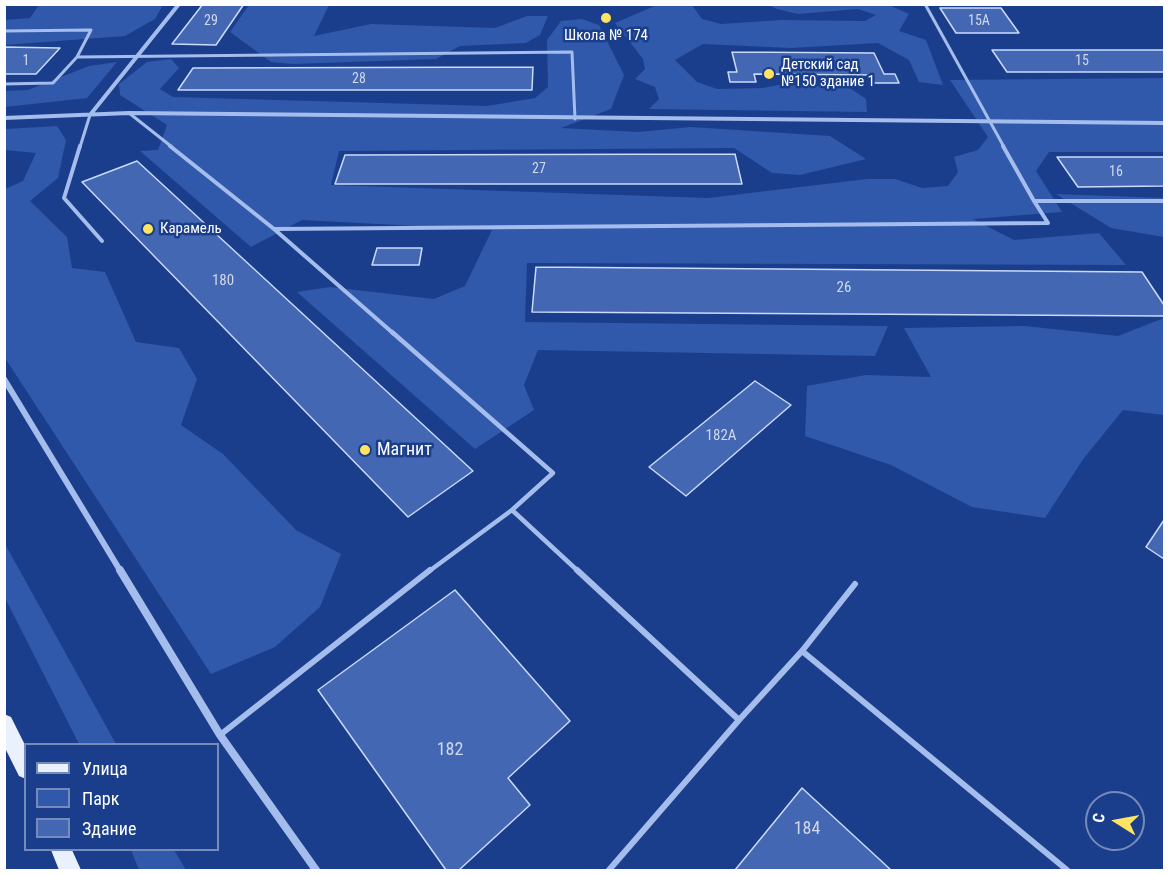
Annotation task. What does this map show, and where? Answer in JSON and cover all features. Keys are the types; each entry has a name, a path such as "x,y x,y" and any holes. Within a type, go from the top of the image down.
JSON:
{"main road":[{"path":"4,724 24,765"},
{"path":"63,851 70,870"}],"street":[{"path":"90,115 180,4"},
{"path":"4,118 129,113 1164,123"},
{"path":"4,379 220,735 316,870"}],"lane":[{"path":"274,229 1048,223 925,4"},
{"path":"4,31 92,30 77,57 53,82 4,84"},
{"path":"77,57 572,52 575,119"},
{"path":"129,113 274,229 553,473 512,510 410,585 220,735"},
{"path":"90,115 64,198 102,241"},
{"path":"1034,201 1164,201"},
{"path":"512,510 739,720"},
{"path":"609,870 802,651 855,584"},
{"path":"802,651 1067,870"}],"green space":[{"path":"39,5 163,5 155,19 125,36 5,45 4,20 30,18"},
{"path":"249,5 329,5 314,36 371,24 495,28 527,16 548,16 540,35 526,43 460,46 436,59 293,64 271,62 230,32"},
{"path":"657,5 692,5 702,19 721,24 781,20 865,21 876,15 858,9 798,14 769,5 889,5 909,14 899,31 926,40 943,85 919,82 909,60 878,43 791,48 703,44 675,60 697,82 717,89 763,88 783,84 850,88 866,99 867,112 649,109 659,99 655,87 635,79 645,69 643,59 615,23"},
{"path":"582,19 599,25 624,75 611,109 561,128 638,132 691,127 830,136 866,159 800,175 772,173 734,148 339,151 331,185 708,198 867,179 895,179 922,188 948,186 958,172 954,157 978,150 988,137 950,80 1164,78 1164,152 1049,152 1036,171 1062,212 973,219 1014,240 1099,233 1126,265 527,263 525,322 888,326 875,356 538,350 524,385 534,410 475,449 297,292 330,287 434,299 465,286 492,230 302,220 251,247 140,151 158,150 167,125 120,95 119,84 147,62 171,59 179,68 160,89 173,97 487,106 535,98 548,87 547,40 561,21"},
{"path":"117,62 87,98 5,107 4,91 28,90 89,66"},
{"path":"57,126 66,140 58,178 30,201 67,237 72,268 105,272 136,342 179,348 197,379 181,425 223,454 296,530 341,554 320,607 275,647 211,674 5,358 5,189 23,181 36,153 5,150 5,129"},
{"path":"1056,194 1164,198 1164,237 1111,228"},
{"path":"1164,318 1164,415 1123,410 1084,458 1045,518 972,507 891,465 805,436 807,386 866,375 931,377 904,328 1025,326 1118,336"},
{"path":"5,544 115,743 78,743 5,598"},
{"path":"131,851 175,851 186,870 139,870"}],"building":[{"path":"203,4 244,4 216,45 172,44"},
{"path":"940,8 1001,8 1019,33 956,33"},
{"path":"4,47 60,48 36,74 4,74"},
{"path":"992,50 1164,50 1164,72 1007,72"},
{"path":"732,52 874,53 884,74 895,74 899,83 874,83 871,75 754,74 756,82 730,82 728,72 737,72"},
{"path":"533,67 532,90 178,90 193,68"},
{"path":"735,154 742,184 335,184 345,155"},
{"path":"1057,157 1164,157 1164,186 1078,187"},
{"path":"137,161 473,471 408,517 82,182"},
{"path":"377,248 422,248 419,265 372,265"},
{"path":"536,267 1142,272 1164,305 1164,316 532,312"},
{"path":"755,381 791,405 686,496 649,467"},
{"path":"1164,520 1164,559 1146,547"},
{"path":"455,590 570,721 508,778 530,805 459,870 446,870 318,690"},
{"path":"802,788 891,870 735,870"}],"place":[{"name":"Школа № 174","path":"606,18"},
{"name":"Детский сад №150 здание 1","path":"769,74"},
{"name":"Карамель","path":"148,229"},
{"name":"Магнит","path":"365,450"}]}
